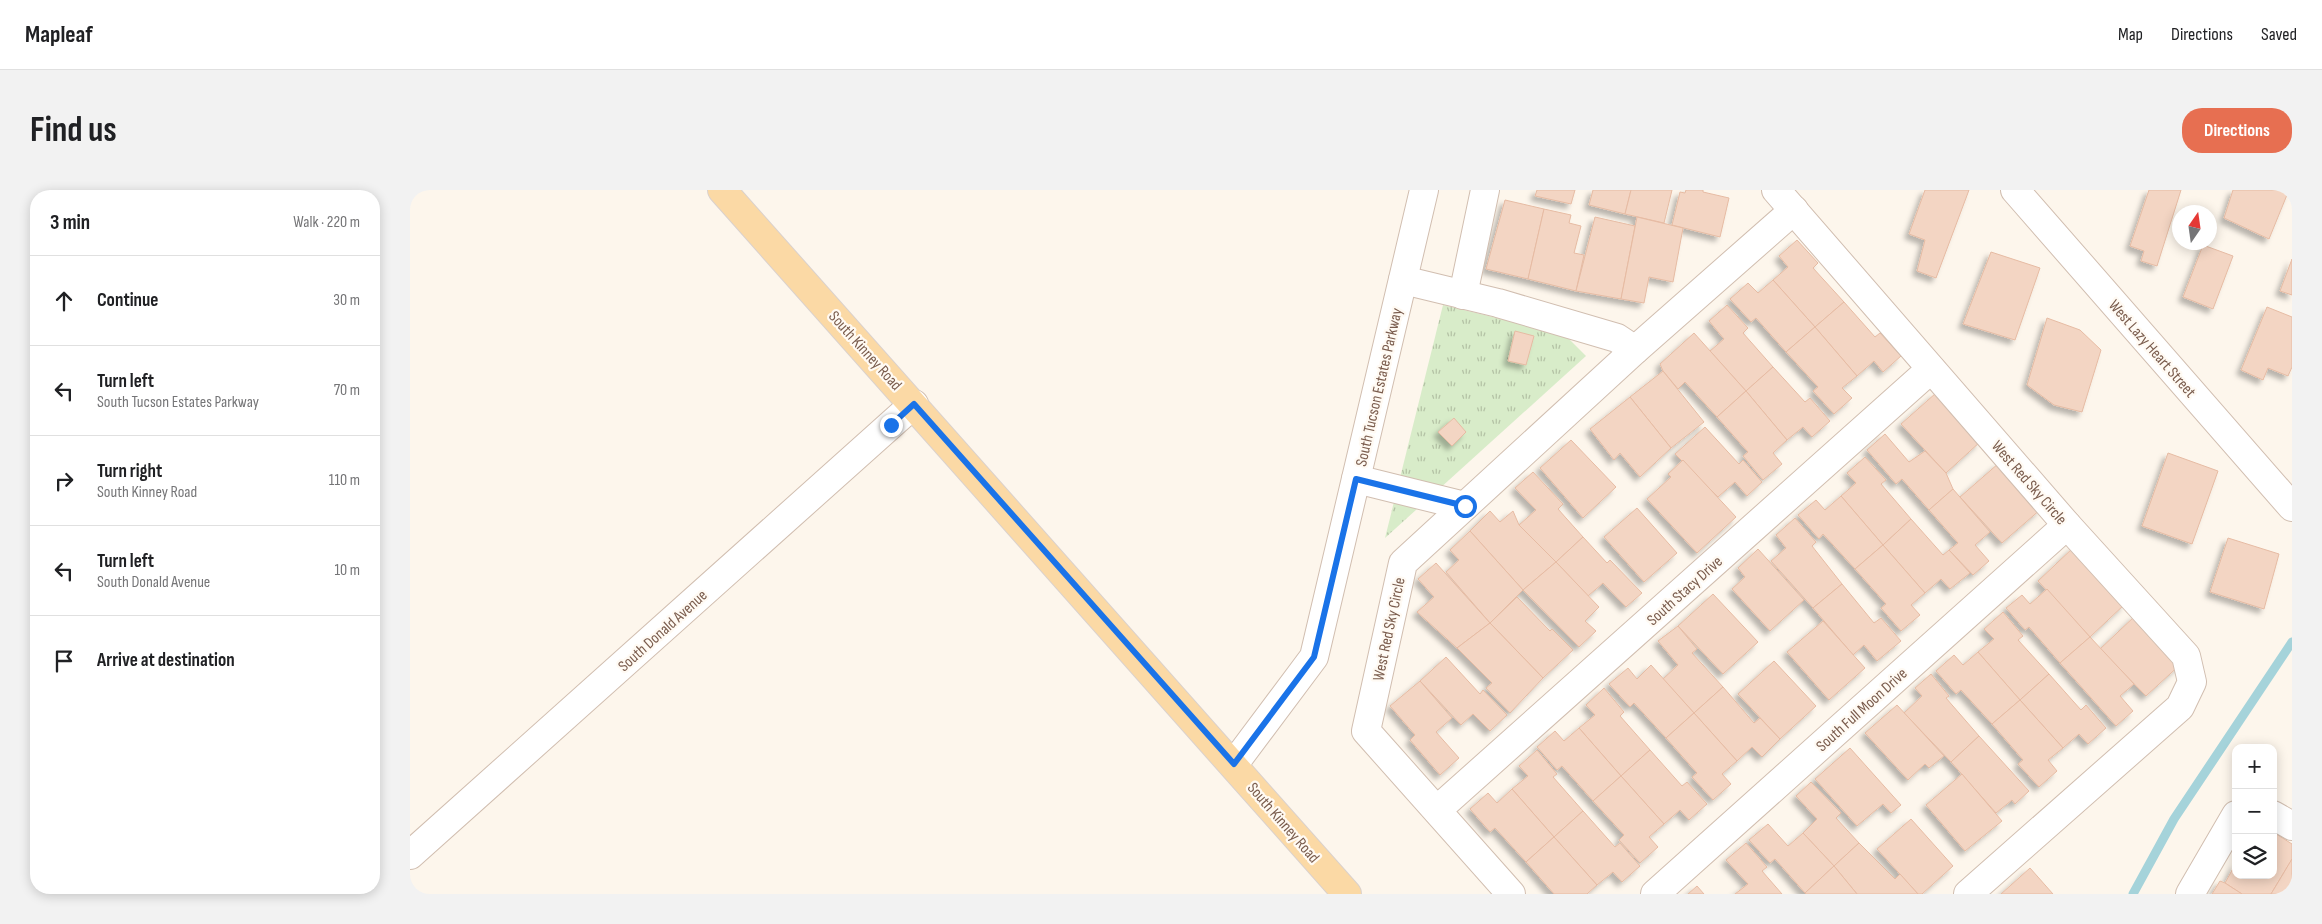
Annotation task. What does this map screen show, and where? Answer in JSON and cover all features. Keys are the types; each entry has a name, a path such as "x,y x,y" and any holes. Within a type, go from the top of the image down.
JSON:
{"main road":[{"name":"South Kinney Road","path":"722,190 1234,764 1347,894"}],"street":[{"name":"South Tucson Estates Parkway","path":"1234,764 1314,657 1424,190"},
{"path":"1463,295 1486,190"},
{"path":"1776,190 1794,210"},
{"name":"West Lazy Heart Street","path":"2015,190 2292,507"},
{"name":"West Red Sky Circle","path":"1511,894 1366,731 1402,562 1635,350 1794,210 2067,525 2186,656 2192,682 2180,707 1968,894"},
{"path":"1403,280 1617,338 1635,350"},
{"name":"South Stacy Drive","path":"1437,810 1931,369"},
{"name":"South Donald Avenue","path":"410,855 914,404"},
{"path":"1356,479 1465,506"},
{"name":"South Full Moon Drive","path":"1655,894 2067,525"},
{"path":"2277,818 2292,826"},
{"path":"2190,894 2232,822"}],"green space":[{"path":"1443,305 1564,334 1586,356 1385,538"}],"building":[{"path":"1537,190 1575,190 1571,204 1535,196"},
{"path":"1593,190 1631,190 1625,214 1589,205"},
{"path":"1631,190 1672,190 1664,223 1625,214"},
{"path":"1686,190 1703,190 1703,192 1729,198 1720,237 1672,225 1680,192 1685,193"},
{"path":"1925,190 1969,190 1936,278 1917,271 1925,240 1909,234"},
{"path":"2149,190 2181,190 2176,205 2172,205 2172,218 2157,266 2141,261 2144,251 2130,246"},
{"path":"2233,190 2289,190 2269,239 2224,218"},
{"path":"1505,200 1544,209 1528,279 1486,269"},
{"path":"1544,209 1571,215 1569,223 1581,226 1574,253 1584,255 1576,291 1528,279"},
{"path":"1595,217 1635,226 1621,299 1576,291"},
{"path":"1637,217 1683,228 1673,282 1649,277 1644,303 1621,299"},
{"path":"1797,240 1818,263 1813,268 1844,302 1815,327 1773,280 1788,267 1779,256"},
{"path":"2201,250 2217,250 2233,256 2213,309 2183,297"},
{"path":"1991,252 2040,268 2015,340 1963,324"},
{"path":"2292,259 2292,295 2280,291"},
{"path":"1773,280 1815,327 1786,352 1756,318 1751,322 1730,299 1748,283 1758,293"},
{"path":"1844,302 1875,337 1880,333 1901,356 1883,372 1874,361 1857,376 1815,327"},
{"path":"1727,305 1748,328 1743,333 1773,367 1746,391 1710,351 1724,339 1709,321"},
{"path":"2267,307 2292,317 2292,367 2288,376 2268,368 2263,380 2241,370"},
{"path":"2047,318 2080,330 2101,350 2082,412 2054,405 2027,385"},
{"path":"1815,327 1857,376 1842,388 1852,398 1834,414 1813,391 1818,387 1786,352"},
{"path":"1515,331 1534,336 1526,365 1508,361"},
{"path":"1694,333 1746,391 1717,417 1685,382 1678,389 1663,371 1660,364"},
{"path":"1773,367 1805,402 1810,398 1830,421 1812,437 1803,427 1787,440 1746,391"},
{"path":"1663,371 1704,422 1671,448 1630,397"},
{"path":"1746,391 1787,440 1773,453 1782,464 1763,480 1743,456 1748,452 1717,417"},
{"path":"1936,393 1980,442 1946,473 1901,424"},
{"path":"1630,397 1671,448 1640,477 1620,453 1614,460 1590,429"},
{"path":"1454,418 1466,432 1452,446 1438,432"},
{"path":"1705,427 1739,464 1743,460 1762,482 1747,496 1735,482 1718,497 1675,454"},
{"path":"1885,434 1909,462 1925,451 1946,473 1953,489 1929,510 1902,479 1896,484 1867,450"},
{"path":"1571,440 1616,487 1583,518 1540,468"},
{"path":"2168,453 2218,471 2192,544 2142,526"},
{"path":"1865,457 1886,480 1881,484 1911,519 1883,545 1841,496 1856,483 1847,473"},
{"path":"1683,460 1736,517 1697,553 1647,499 1671,477 1668,474"},
{"path":"1999,463 2041,509 2002,543 1960,497"},
{"path":"1533,472 1563,504 1558,509 1583,537 1556,562 1519,525 1536,510 1515,488"},
{"path":"1953,489 1990,532 1975,545 1989,561 1973,575 1949,550 1958,543 1929,510"},
{"path":"1841,496 1883,545 1855,569 1823,534 1819,539 1798,515 1816,500 1825,510"},
{"path":"1637,508 1677,553 1644,582 1604,537"},
{"path":"1490,511 1500,522 1513,511 1519,525 1556,562 1523,590 1470,531"},
{"path":"1795,518 1816,542 1812,546 1842,584 1813,608 1771,561 1786,548 1776,535"},
{"path":"1911,519 1943,555 1949,550 1970,573 1950,589 1941,579 1925,593 1883,545"},
{"path":"1470,531 1523,590 1490,623 1446,572 1459,560 1450,550"},
{"path":"1583,537 1607,563 1610,560 1642,593 1626,607 1603,583 1588,596 1556,562"},
{"path":"2228,538 2279,554 2264,609 2210,592"},
{"path":"1883,545 1925,593 1911,605 1920,615 1901,631 1881,608 1886,604 1855,569"},
{"path":"2075,546 2125,604 2090,637 2038,581"},
{"path":"1758,549 1804,600 1770,631 1732,589 1745,577 1738,568"},
{"path":"1556,562 1599,607 1585,621 1596,631 1579,647 1523,590"},
{"path":"1436,563 1490,623 1457,648 1417,612 1434,597 1418,579"},
{"path":"1842,584 1874,623 1881,618 1901,641 1877,661 1864,645 1853,655 1813,608"},
{"path":"2047,589 2090,637 2060,663 2029,627 2025,630 2006,608 2022,595 2030,604"},
{"path":"1713,594 1758,642 1723,674 1678,626"},
{"path":"1517,597 1550,631 1552,629 1573,650 1543,678 1490,623"},
{"path":"2003,612 2023,636 2018,640 2049,674 2020,700 1978,652 1994,639 1984,629"},
{"path":"2136,615 2182,663 2146,696 2100,649"},
{"path":"1823,621 1865,668 1829,700 1787,652"},
{"path":"1490,623 1543,678 1510,713 1486,688 1492,683 1457,648"},
{"path":"1678,626 1697,649 1692,653 1723,687 1694,713 1663,679 1678,665 1658,641"},
{"path":"2090,637 2134,684 2120,696 2133,711 2116,726 2060,663"},
{"path":"1978,652 2020,700 1992,724 1961,690 1956,694 1936,671 1954,655 1963,665"},
{"path":"1446,657 1480,694 1483,690 1507,715 1490,731 1473,714 1461,725 1420,681"},
{"path":"1774,661 1816,706 1780,739 1738,694"},
{"path":"1651,665 1694,713 1666,738 1634,703 1630,707 1609,684 1628,668 1637,679"},
{"path":"1931,674 1949,696 1946,698 1979,736 1951,762 1904,713 1922,696 1915,688"},
{"path":"2049,674 2081,710 2086,705 2106,728 2088,744 2079,734 2063,748 2020,700"},
{"path":"1420,681 1452,718 1436,732 1459,758 1440,775 1410,740 1415,735 1390,706"},
{"path":"1723,687 1754,723 1760,718 1780,739 1762,757 1752,747 1737,761 1694,713"},
{"path":"1604,688 1624,712 1620,716 1650,750 1621,776 1579,728 1595,715 1586,705"},
{"path":"2020,700 2063,748 2048,760 2057,771 2039,787 2018,764 2023,760 1992,724"},
{"path":"1897,705 1944,756 1929,768 1925,764 1908,780 1865,733"},
{"path":"1694,713 1737,761 1722,774 1731,784 1713,800 1692,777 1697,773 1666,738"},
{"path":"1579,728 1621,776 1593,801 1562,766 1557,770 1537,747 1555,731 1564,741"},
{"path":"1979,736 2029,791 2015,804 2012,800 1996,813 1951,762"},
{"path":"1850,748 1901,805 1891,813 1883,804 1857,826 1815,779"},
{"path":"1537,750 1557,774 1553,777 1583,811 1554,837 1512,789 1528,776 1519,766"},
{"path":"1650,750 1682,786 1687,782 1707,804 1689,820 1680,810 1664,824 1621,776"},
{"path":"1962,774 2002,821 1965,851 1926,805"},
{"path":"1621,776 1664,824 1649,837 1658,847 1640,863 1619,840 1624,835 1593,801"},
{"path":"1811,782 1841,813 1836,818 1859,843 1834,866 1803,833 1817,819 1796,796"},
{"path":"1512,789 1554,837 1526,862 1495,828 1490,832 1470,809 1488,793 1497,803"},
{"path":"1583,811 1615,847 1620,843 1640,866 1622,882 1613,872 1597,885 1554,837"},
{"path":"1911,819 1953,866 1922,894 1918,894 1877,849"},
{"path":"1768,824 1788,846 1803,833 1834,866 1805,893 1775,859 1770,863 1749,840"},
{"path":"2277,835 2292,844 2292,859 2271,894 2242,894 2225,883 2232,870 2232,879 2277,879"},
{"path":"1554,837 1597,885 1587,894 1554,894 1526,862"},
{"path":"1746,843 1767,867 1762,871 1782,894 1735,894 1748,884 1726,860"},
{"path":"1859,843 1895,879 1900,874 1918,894 1857,894 1834,866"},
{"path":"2292,859 2292,894 2271,894"},
{"path":"1834,866 1857,894 1805,893"},
{"path":"2030,868 2053,894 2001,894"},
{"path":"2220,881 2225,883 2242,894 2212,894"},
{"path":"1697,886 1704,894 1688,894"}],"waterway":[{"path":"2133,894 2174,819 2292,642"}],"route":[{"path":"891,425 914,404 1234,764 1314,657 1356,479 1465,506"}]}
